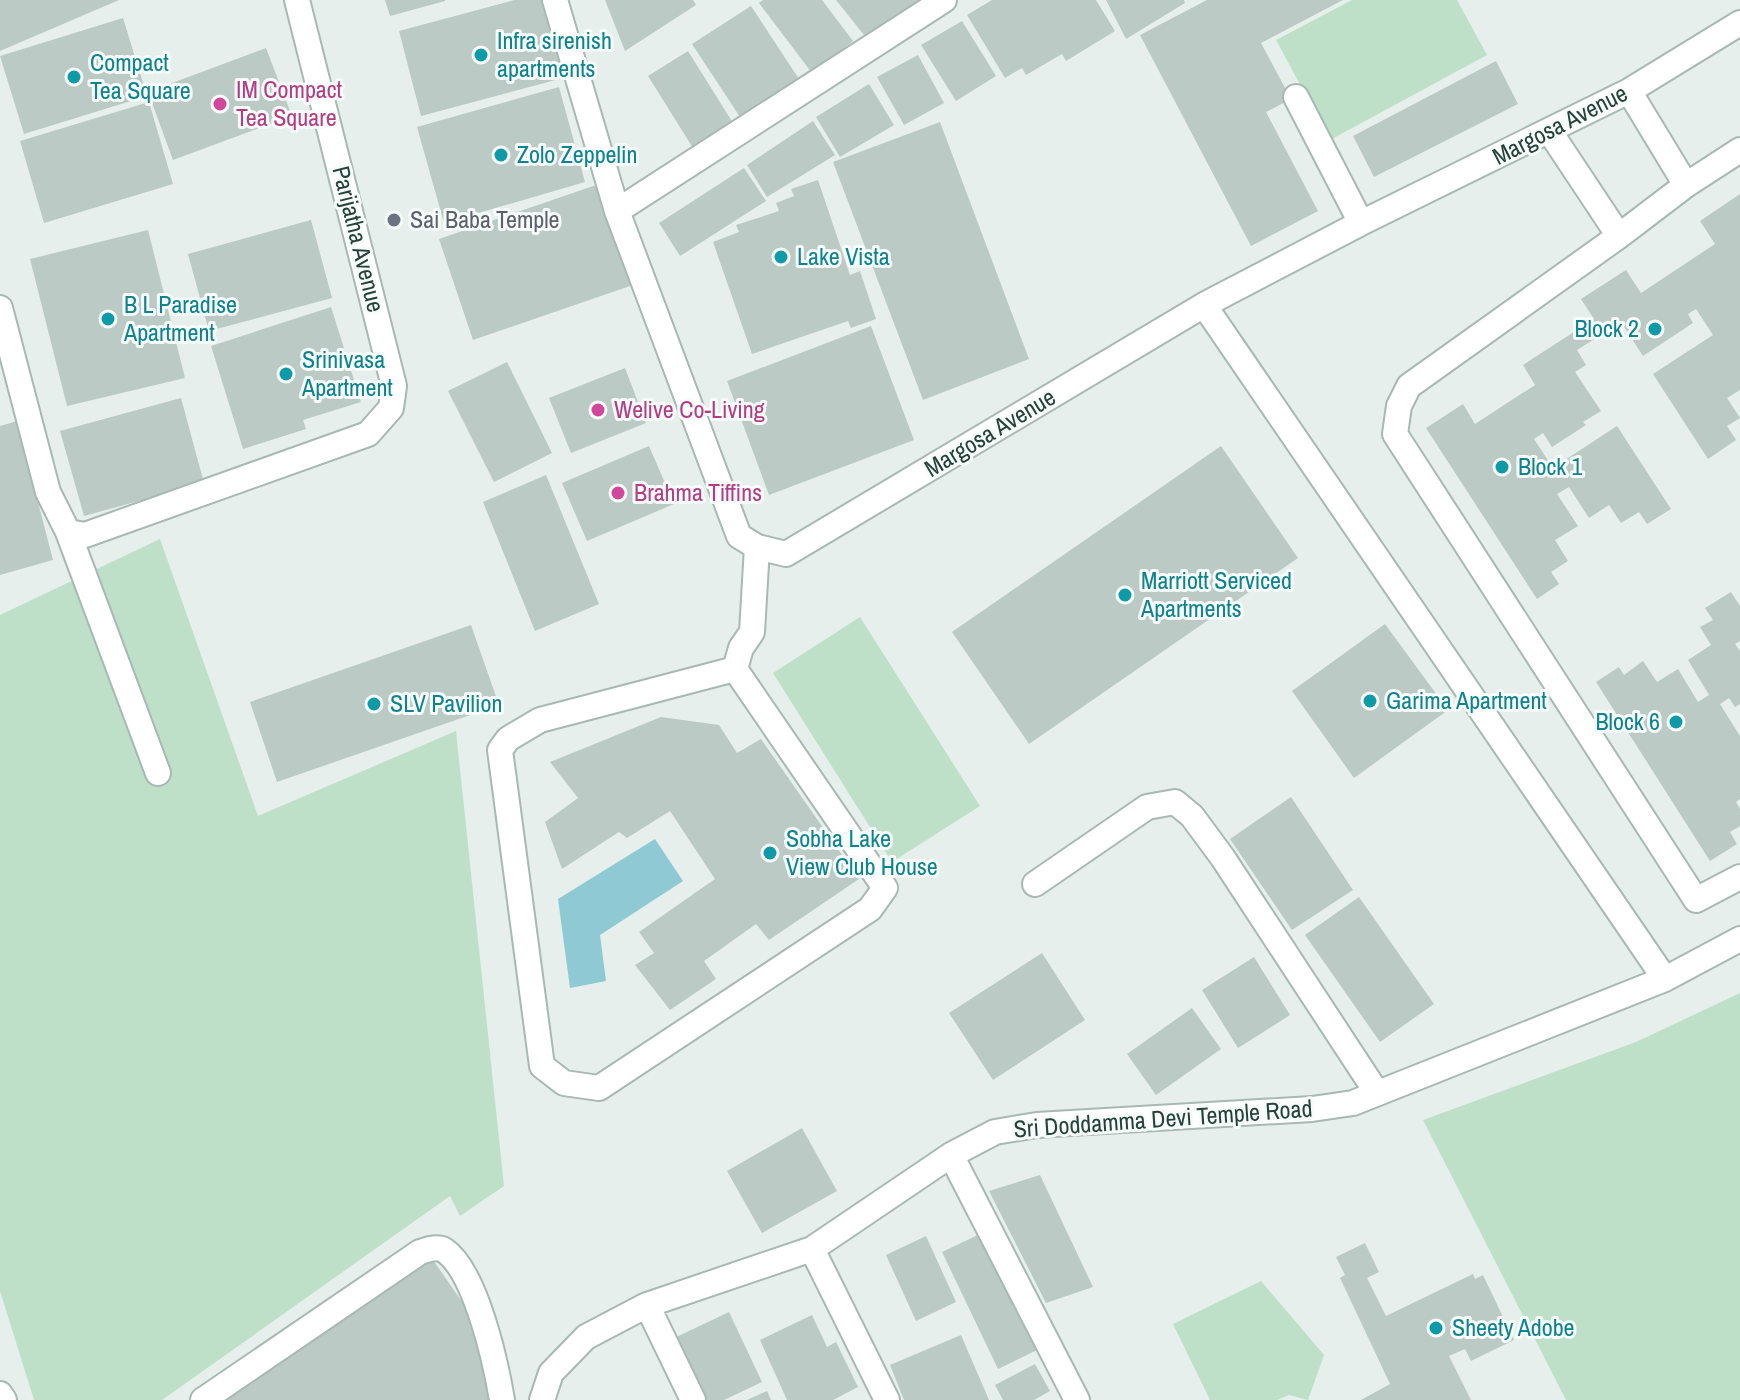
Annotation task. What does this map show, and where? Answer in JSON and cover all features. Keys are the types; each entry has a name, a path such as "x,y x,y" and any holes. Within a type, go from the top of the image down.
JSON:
{"street":[{"name":"Parijatha Avenue","path":"68,532 85,535 368,434 391,408 394,386 297,0"},
{"path":"555,0 617,211 739,536 757,547 752,632 741,648 735,669"},
{"path":"617,211 944,0"},
{"name":"Margosa Avenue","path":"757,547 786,554 1204,305 1361,223 1629,91 1740,23"},
{"path":"1629,91 1686,185"},
{"path":"1296,97 1361,223"},
{"path":"1550,132 1619,236"},
{"path":"1740,150 1686,185 1409,386 1399,406 1395,434 1696,900 1740,877"},
{"path":"1204,305 1665,979"},
{"path":"0,308 48,492 68,532 158,773"},
{"path":"735,669 885,888 870,909 599,1088 564,1083 542,1066 500,750 508,739 540,720 735,669"},
{"path":"1035,884 1147,807 1175,802 1192,816 1223,858 1377,1093"},
{"name":"Sri Doddamma Devi Temple Road","path":"542,1400 551,1373 586,1337 647,1305 812,1249 951,1155 995,1132 1037,1125 1312,1109 1353,1103 1665,979 1740,939"},
{"path":"951,1155 1077,1400"},
{"path":"203,1400 420,1252 436,1248 445,1250 459,1269 485,1320 502,1400"},
{"path":"812,1249 887,1400"},
{"path":"647,1305 693,1400"},
{"path":"0,1394 4,1400"}],"green space":[{"path":"1352,0 1457,0 1487,55 1330,140 1276,40"},
{"path":"160,539 258,816 456,731 504,1186 460,1216 450,1196 162,1400 34,1400 0,1291 0,615"},
{"path":"860,617 980,806 892,862 773,673"},
{"path":"1740,993 1740,1400 1566,1400 1423,1120 1636,1042"},
{"path":"1261,1281 1324,1355 1308,1400 1289,1395 1277,1400 1210,1400 1173,1324"}],"water":[{"path":"655,839 683,881 600,935 606,981 570,988 558,899"}],"building":[{"path":"0,0 119,0 0,51"},
{"path":"385,0 445,0 445,1 390,16"},
{"name":"Infra sirenish apartments","path":"515,0 542,0 563,78 421,116 399,31"},
{"path":"605,0 693,0 696,5 625,51"},
{"path":"763,0 822,0 853,41 812,73 759,3"},
{"path":"836,0 918,0 868,40"},
{"path":"992,0 1096,0 1115,31 1066,61 1062,54 1026,75 1022,68 1005,78 967,15"},
{"path":"1106,0 1184,0 1185,3 1126,39"},
{"path":"1207,0 1343,0 1261,43 1291,99 1266,112 1318,211 1251,246 1140,35"},
{"path":"751,6 799,79 740,117 692,44"},
{"name":"Compact Tea Square","path":"123,18 147,96 24,134 0,56"},
{"path":"962,21 996,76 956,101 921,45"},
{"name":"IM Compact Tea Square","path":"266,48 292,116 173,160 148,92"},
{"path":"688,51 733,123 693,148 648,76"},
{"path":"918,55 944,103 904,125 877,77"},
{"path":"1496,61 1518,104 1374,177 1353,136"},
{"path":"869,84 894,125 840,157 816,117"},
{"name":"Zolo Zeppelin","path":"559,87 585,182 444,223 417,127"},
{"path":"149,102 173,184 44,223 20,141"},
{"path":"813,121 835,155 767,197 747,165"},
{"path":"940,122 1029,359 923,400 833,162"},
{"path":"744,168 766,201 680,256 659,223"},
{"name":"Lake Vista","path":"818,180 850,275 860,271 876,319 851,328 848,321 752,354 713,242 739,232 736,225 779,211 776,203 794,196 791,189"},
{"path":"599,184 633,285 473,340 439,239"},
{"path":"1740,194 1740,390 1727,398 1740,418 1727,426 1736,440 1708,459 1653,374 1713,335 1696,309 1688,314 1693,323 1643,356 1621,322 1577,350 1586,365 1575,372 1601,411 1583,422 1586,425 1552,447 1543,433 1534,439 1559,477 1568,472 1562,462 1617,426 1671,509 1647,524 1639,512 1621,523 1609,505 1589,518 1569,487 1557,494 1578,526 1555,540 1568,561 1551,572 1559,584 1537,599 1426,428 1463,404 1475,424 1535,385 1523,365 1594,319 1581,299 1626,270 1641,293 1715,244 1700,221"},
{"path":"311,220 332,298 209,331 188,254"},
{"name":"B L Paradise Apartment","path":"148,230 185,378 67,406 30,259"},
{"name":"Srinivasa Apartment","path":"331,307 361,402 303,420 306,429 243,449 211,346"},
{"path":"871,326 914,440 769,495 727,381"},
{"path":"507,362 552,453 494,482 448,391"},
{"name":"Welive Co-Living","path":"625,368 646,423 571,453 549,398"},
{"path":"181,398 204,483 84,516 60,431"},
{"path":"17,421 53,560 0,575 0,426"},
{"name":"Brahma Tiffins","path":"649,446 674,504 587,541 562,483"},
{"name":"Marriott Serviced Apartments","path":"1221,446 1298,558 1029,744 952,632"},
{"name":"SLV Pavilion","path":"546,475 599,604 535,631 483,502"},
{"name":"Block 6","path":"1731,592 1740,606 1740,641 1735,644 1740,651 1740,704 1735,707 1729,698 1720,704 1740,736 1740,799 1736,802 1740,809 1740,826 1730,832 1737,844 1710,861 1596,682 1619,667 1624,675 1643,661 1657,682 1678,669 1698,702 1709,695 1688,660 1711,645 1700,627 1713,620 1705,608"},
{"name":"Garima Apartment","path":"1385,624 1448,710 1354,778 1292,691"},
{"name":"SLV Pavilion","path":"471,625 499,705 277,782 250,702"},
{"name":"Sobha Lake View Club House","path":"661,717 719,725 737,753 761,739 859,879 769,940 756,924 704,961 716,979 670,1010 635,965 654,953 639,932 715,879 670,811 627,838 619,832 562,869 545,822 578,798 550,762"},
{"path":"1291,797 1353,890 1292,930 1230,839"},
{"path":"1359,897 1434,1004 1380,1042 1305,935"},
{"path":"1042,953 1085,1020 993,1080 949,1013"},
{"path":"1254,957 1290,1015 1238,1048 1202,990"},
{"path":"1192,1008 1221,1049 1156,1095 1127,1054"},
{"path":"802,1128 837,1191 762,1233 727,1171"},
{"path":"1040,1175 1093,1287 1046,1303 989,1191"},
{"path":"982,1233 1037,1350 998,1369 942,1252"},
{"path":"926,1236 956,1302 916,1321 886,1255"},
{"name":"Sheety Adobe","path":"1365,1243 1379,1272 1367,1278 1386,1316 1473,1274 1475,1279 1483,1275 1514,1340 1471,1361 1465,1349 1449,1356 1471,1400 1361,1400 1390,1384 1340,1278 1345,1275 1336,1257"},
{"path":"431,1257 476,1322 489,1400 224,1400"},
{"path":"729,1312 762,1382 724,1400 698,1400 670,1340"},
{"path":"812,1315 827,1347 836,1342 858,1387 833,1400 787,1400 760,1340"},
{"path":"961,1335 989,1400 904,1400 890,1365"},
{"path":"1035,1364 1050,1391 1034,1400 1003,1400 995,1385"},
{"path":"767,1391 771,1400 747,1400"}],"place":[{"name":"Infra sirenish apartments","path":"481,55"},
{"name":"Compact Tea Square","path":"74,77"},
{"name":"IM Compact Tea Square","path":"220,104"},
{"name":"Zolo Zeppelin","path":"501,155"},
{"name":"Sai Baba Temple","path":"394,220"},
{"name":"Lake Vista","path":"781,257"},
{"name":"B L Paradise Apartment","path":"108,319"},
{"name":"Block 2","path":"1655,329"},
{"name":"Srinivasa Apartment","path":"286,374"},
{"name":"Welive Co-Living","path":"598,410"},
{"name":"Block 1","path":"1502,467"},
{"name":"Brahma Tiffins","path":"618,493"},
{"name":"Marriott Serviced Apartments","path":"1125,595"},
{"name":"Garima Apartment","path":"1370,701"},
{"name":"SLV Pavilion","path":"374,704"},
{"name":"Block 6","path":"1676,722"},
{"name":"Sobha Lake View Club House","path":"770,853"},
{"name":"Sheety Adobe","path":"1436,1328"}]}
